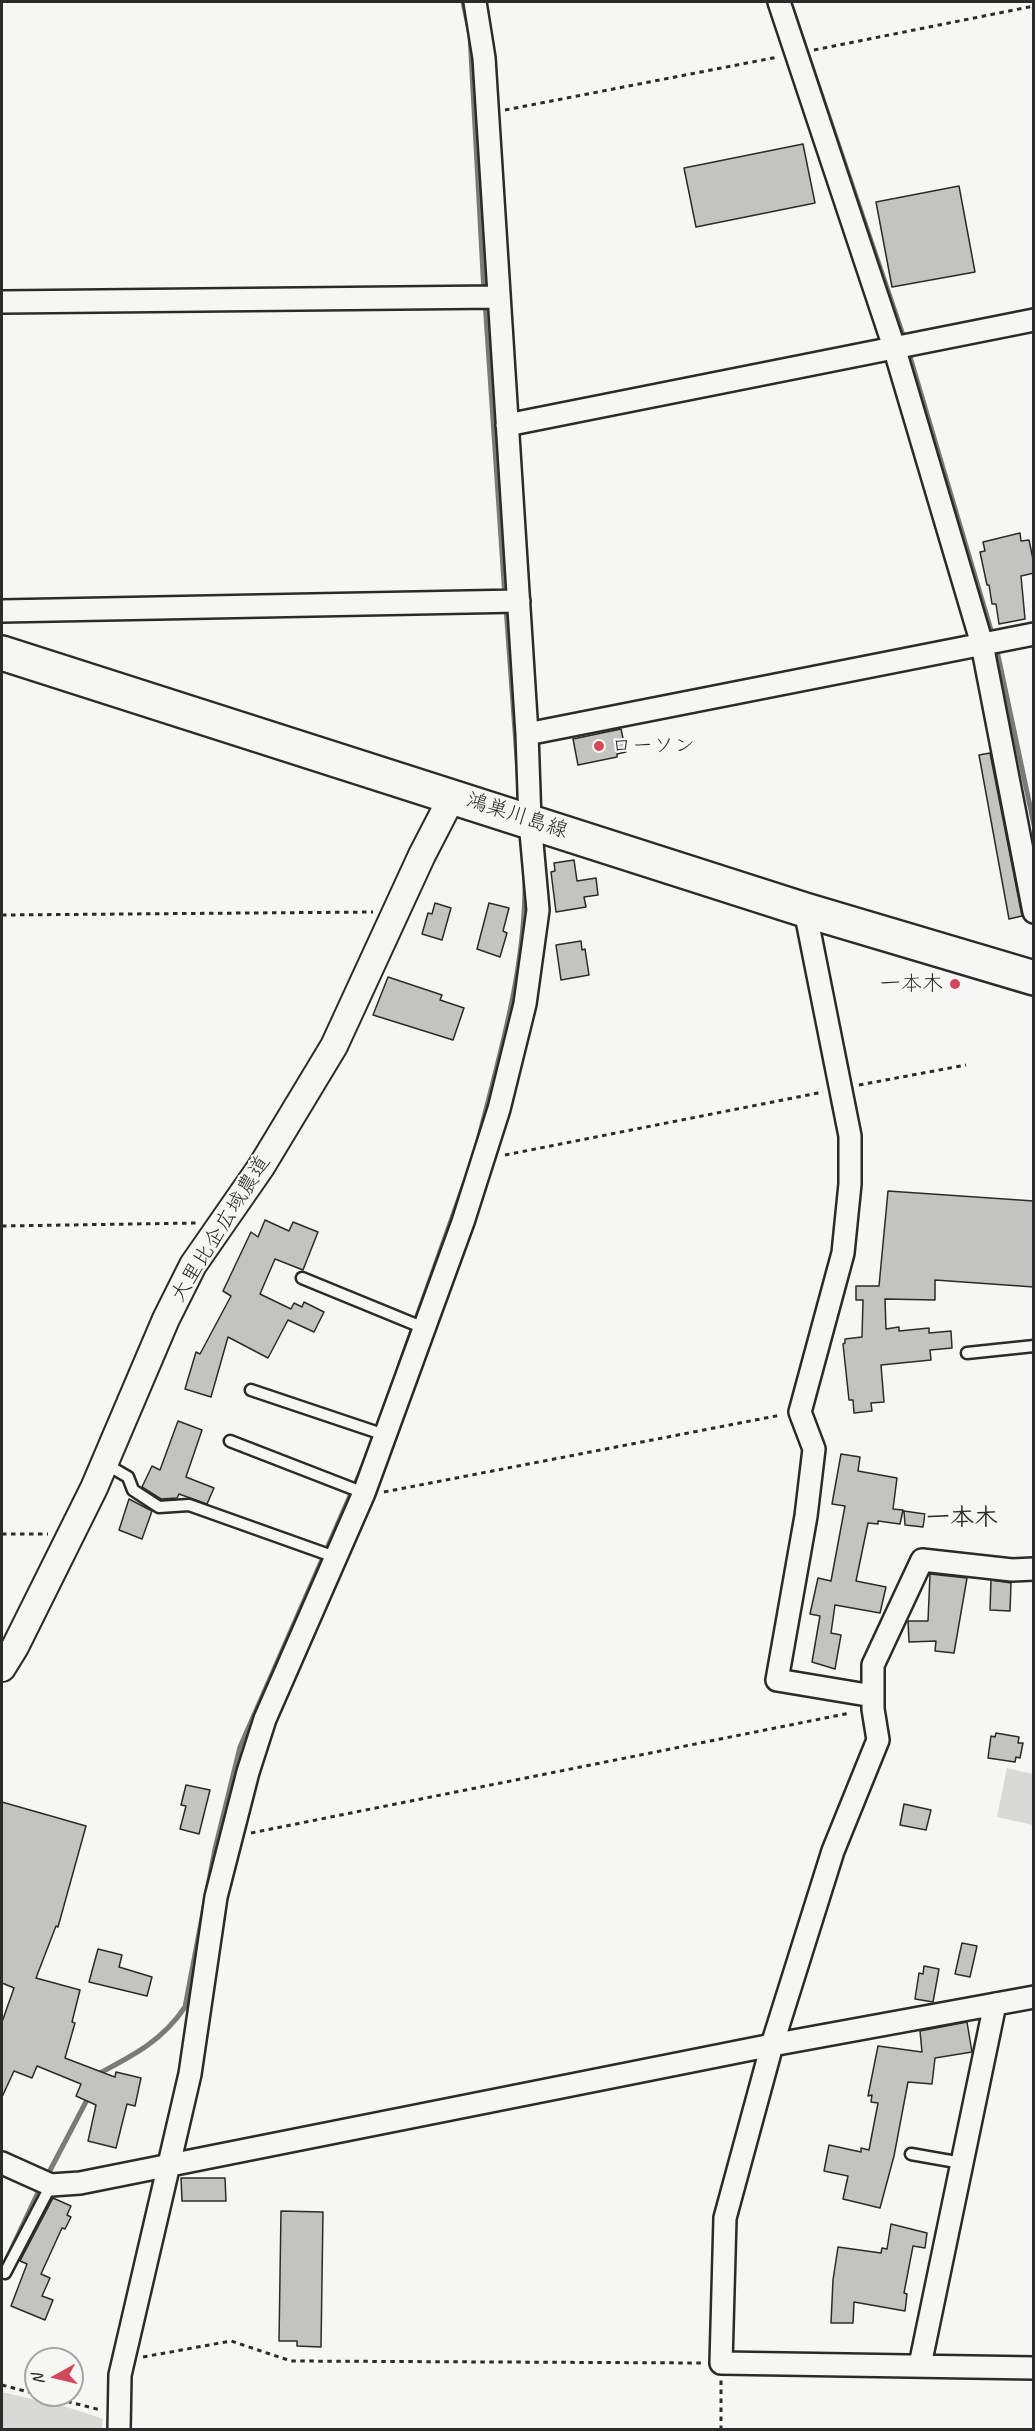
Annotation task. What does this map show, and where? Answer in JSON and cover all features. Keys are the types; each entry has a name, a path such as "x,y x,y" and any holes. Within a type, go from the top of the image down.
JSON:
{"main road":[{"name":"鴻巣川島線","path":"2,653 453,795 805,910 1034,978"}],"street":[{"path":"119,2422 123,2361 190,2074 216,1897 231,1837 265,1719 364,1493 484,1159 525,1004 533,954 538,910 530,821 519,601 485,114 484,58 475,2"},
{"path":"779,2 894,347 982,644 1034,912"},
{"path":"2,302 498,297"},
{"path":"507,425 1034,320"},
{"path":"2,611 519,601"},
{"path":"527,734 1034,634"},
{"name":"大里比企広域農道","path":"2,1668 71,1534 166,1319 193,1265 261,1167 334,1046 453,795"},
{"path":"805,910 850,1136 850,1184 843,1253 800,1412 814,1449 806,1516 777,1680 873,1702"},
{"path":"1034,1569 1012,1570 922,1560 873,1665 873,1702 878,1740 833,1851 772,2045 725,2218 722,2363 1034,2367"},
{"path":"2,2163 51,2185 80,2183 170,2167 772,2045 1034,1997"},
{"path":"921,2365 995,2004"}],"lane":[{"path":"302,1278 424,1328"},
{"path":"967,1353 1034,1346"},
{"path":"251,1390 385,1435"},
{"path":"230,1441 364,1493"},
{"path":"104,1463 128,1477 133,1490 159,1507 189,1505 335,1557"},
{"path":"910,2154 962,2163"},
{"path":"2,2272 5,2273 51,2185"}],"path":[{"path":"485,114 1034,6"},
{"path":"2,915 396,912"},
{"path":"484,1159 966,1065"},
{"path":"2,1226 223,1223"},
{"path":"364,1493 385,1492 800,1412"},
{"path":"2,1534 71,1534"},
{"path":"231,1837 873,1702"},
{"path":"123,2361 231,2341 291,2361 722,2363 721,2430"},
{"path":"2,2385 24,2391"},
{"path":"76,2407 119,2422"}],"shaded area":[{"path":"1007,1768 1033,1774 1033,1825 997,1817"},
{"path":"2,2392 24,2397 24,2407 65,2407 103,2419 102,2429 2,2429"}],"building":[{"path":"803,144 815,203 696,227 684,168"},
{"path":"959,186 975,272 892,287 876,202"},
{"path":"1020,533 1021,541 1029,540 1034,564 1034,573 1021,576 1025,619 999,624 996,604 992,604 980,552 985,551 983,542"},
{"name":"ローソン","path":"621,729 626,752 617,754 617,757 578,765 573,739"},
{"path":"990,753 1022,916 1009,919 979,755"},
{"path":"574,860 577,881 596,878 598,895 584,897 586,907 556,912 551,872 555,871 554,863"},
{"path":"435,903 451,908 442,940 422,934 428,913 432,914"},
{"path":"489,903 509,908 503,931 507,933 500,957 477,949"},
{"path":"581,941 582,950 585,949 589,975 561,980 556,945"},
{"path":"388,977 442,995 440,1000 464,1008 453,1040 373,1015"},
{"path":"888,1191 1034,1201 1034,1287 935,1280 935,1300 885,1299 886,1329 899,1327 899,1331 929,1328 929,1333 951,1331 952,1348 930,1350 931,1360 881,1365 884,1402 871,1403 872,1411 854,1413 853,1400 849,1400 843,1344 845,1339 862,1337 863,1300 856,1300 856,1286 879,1286"},
{"path":"265,1220 289,1231 293,1222 318,1232 303,1270 275,1259 260,1294 291,1309 294,1303 302,1307 304,1302 324,1312 314,1332 288,1320 268,1358 228,1337 211,1397 185,1389 196,1352 200,1354 231,1296 223,1291 251,1232 258,1237"},
{"path":"178,1421 202,1430 186,1477 214,1488 207,1504 179,1494 177,1498 161,1499 142,1487 152,1466 160,1470"},
{"path":"841,1454 860,1457 858,1471 897,1478 893,1509 903,1510 900,1524 878,1521 878,1524 868,1523 856,1581 886,1587 880,1613 835,1605 831,1633 841,1635 835,1669 812,1662 820,1616 810,1614 818,1578 831,1581 845,1506 832,1504"},
{"path":"129,1499 152,1511 142,1539 119,1530"},
{"path":"904,1511 925,1514 923,1527 905,1525"},
{"path":"930,1574 967,1578 954,1653 935,1651 936,1641 909,1642 908,1621 928,1621"},
{"path":"991,1580 1011,1583 1010,1611 990,1610"},
{"path":"996,1733 1019,1737 1018,1743 1023,1743 1020,1758 1016,1757 1015,1762 988,1758 991,1736 995,1737"},
{"path":"186,1785 210,1790 199,1834 180,1829 186,1806 181,1805"},
{"path":"2,1802 86,1826 58,1927 56,1926 36,1978 80,1990 72,2022 75,2023 65,2058 115,2077 116,2072 141,2078 135,2106 127,2104 116,2148 88,2141 96,2105 76,2096 81,2084 37,2066 32,2078 14,2071 2,2097 2,2022 14,1988 2,1983"},
{"path":"904,1804 931,1810 926,1830 900,1825"},
{"path":"962,1943 977,1946 970,1977 955,1974"},
{"path":"98,1949 122,1955 119,1967 152,1977 147,1996 89,1982"},
{"path":"924,1966 939,1969 933,2002 915,1999 919,1973 923,1974"},
{"path":"967,2022 972,2052 935,2058 932,2084 908,2082 894,2156 880,2208 843,2199 848,2176 824,2171 829,2145 861,2152 861,2148 869,2150 878,2103 871,2102 872,2095 868,2096 878,2046 922,2052 920,2031"},
{"path":"181,2178 225,2178 226,2201 182,2201"},
{"path":"53,2198 71,2206 67,2215 71,2217 65,2229 62,2228 41,2274 50,2278 42,2296 53,2300 45,2320 11,2306 27,2264 20,2261"},
{"path":"281,2211 323,2212 321,2347 297,2346 297,2341 279,2341"},
{"path":"891,2224 927,2233 925,2248 913,2246 904,2293 907,2294 905,2311 854,2302 853,2323 831,2323 833,2280 838,2247 881,2253 882,2248 887,2249"}],"waterway":[{"path":"463,2 470,35 484,292"},
{"path":"790,2 905,341"},
{"path":"485,301 505,597"},
{"path":"908,350 993,637"},
{"path":"506,607 519,786"},
{"path":"996,646 1034,825"},
{"path":"476,1149 516,981 521,947 525,879"},
{"path":"400,1364 464,1184"},
{"path":"98,2077 100,2073 157,2038 185,2007 215,1849 240,1747 363,1466"},
{"path":"46,2178 89,2096"},
{"path":"2,2269 41,2186"}],"place":[{"name":"ローソン","path":"599,746"},
{"name":"一本木","path":"955,984"}],"district":[{"name":"一本木","path":"962,1519"}]}
